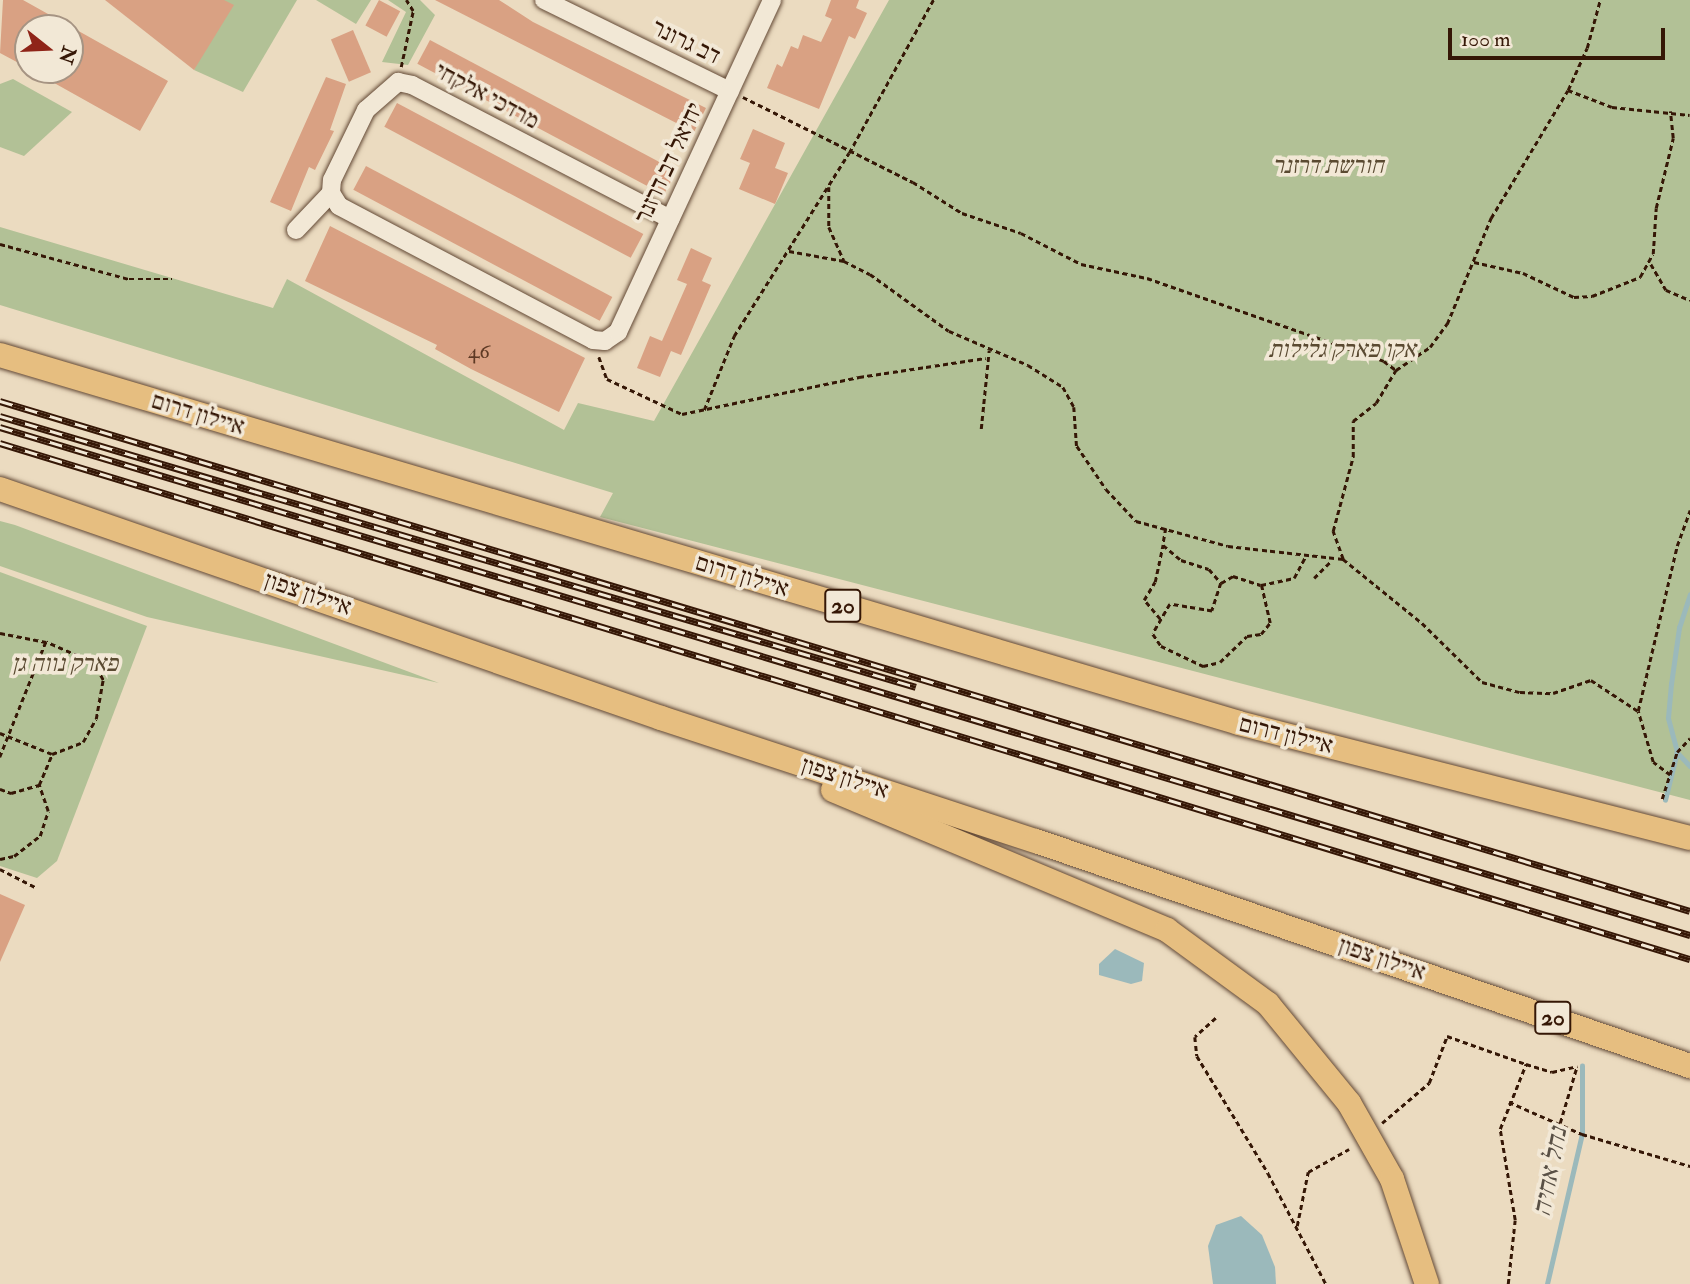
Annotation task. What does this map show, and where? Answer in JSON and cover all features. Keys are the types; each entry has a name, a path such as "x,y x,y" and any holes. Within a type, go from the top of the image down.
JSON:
{"highway":[{"name":"איילון דרום","path":"0,355 1239,723 1690,838"},
{"name":"איילון צפון","path":"0,489 661,719 1416,971 1690,1066"},
{"path":"661,719 1128,911 1202,952 1268,1004 1349,1102 1392,1178 1427,1284"},
{"path":"1416,971 1690,1074"}],"street":[{"name":"דב גרונר","path":"544,0 730,91"},
{"name":"יחיאל דב דרזנר","path":"604,341 618,332 772,0"},
{"name":"מרדכי אלקחי","path":"296,230 331,194 332,180 366,110 398,82 412,85 670,219"},
{"path":"331,194 339,206 604,341"}],"path":[{"path":"398,82 412,10 406,0"},
{"path":"704,410 734,336 849,153 933,0"},
{"path":"1600,0 1587,48 1568,90 1498,205 1437,338 1396,370 1376,403 1353,421 1353,457 1333,531 1343,559 1422,622 1482,682 1520,692 1553,693 1591,680 1638,711"},
{"path":"1568,90 1612,107 1690,115"},
{"path":"730,91 849,153 913,182 961,213 1021,233 1081,264 1147,278 1384,361 1396,370"},
{"path":"1670,111 1673,138 1656,208 1651,264 1666,290 1690,300"},
{"path":"829,183 829,227 844,261"},
{"path":"0,244 130,279 172,279"},
{"path":"789,251 844,261 870,274 949,331 1028,365 1063,387 1074,407 1077,446 1106,489 1136,521 1228,546 1343,559"},
{"path":"1474,262 1522,273 1574,297 1592,296 1640,277 1651,264"},
{"path":"604,341 598,354 600,368 607,379 682,414 859,377 986,358"},
{"path":"981,429 986,358 989,350"},
{"path":"1670,775 1649,754 1638,711 1677,546 1690,510"},
{"path":"1161,620 1144,600 1155,582 1166,528"},
{"path":"1163,545 1181,560 1209,569 1220,583"},
{"path":"1261,584 1270,623 1261,634 1247,636 1220,662 1203,666 1161,646 1153,634 1170,604 1212,611 1220,583 1233,576 1261,584 1294,578 1305,556"},
{"path":"1314,578 1333,559"},
{"path":"0,633 46,642 94,663 103,680 96,719 83,742 52,754 0,733"},
{"path":"0,757 46,642"},
{"path":"1662,799 1677,752 1690,738"},
{"path":"0,859 14,856 40,836 48,811 39,785 52,754"},
{"path":"0,789 11,793 39,785"},
{"path":"0,869 37,888"},
{"path":"1216,1018 1195,1037 1197,1056 1297,1228 1326,1284"},
{"path":"1382,1123 1429,1083 1447,1036 1552,1072 1577,1066 1559,1124"},
{"path":"1508,1284 1514,1220 1500,1129 1526,1064"},
{"path":"1509,1102 1559,1124 1690,1166"},
{"path":"1297,1228 1308,1172 1349,1149"}],"green space":[{"path":"224,0 297,0 243,92 194,70"},
{"path":"316,0 371,0 356,24"},
{"path":"388,0 420,0 435,15 408,65 382,62 406,12"},
{"name":"אקו פארק גלילות","path":"889,0 1690,0 1690,800 600,517 613,493 0,305 0,227 273,308 287,279 564,430 578,403 654,421"},
{"path":"13,79 14,84 22,84 72,112 24,156 0,147 0,84"},
{"path":"0,521 439,683 147,617 0,566"},
{"name":"פארק נווה גן","path":"0,572 147,626 57,861 37,878 0,866"}],"water":[{"path":"1115,949 1144,963 1142,981 1131,984 1099,975 1099,964"},
{"path":"1241,1216 1262,1235 1275,1267 1276,1284 1213,1284 1208,1246 1216,1225"}],"building":[{"path":"3,0 23,0 48,14 14,14 14,60 0,53"},
{"path":"105,0 224,0 234,5 194,70"},
{"path":"379,0 400,11 387,37 365,26"},
{"path":"435,0 499,0 533,22 706,108 694,132"},
{"path":"831,0 859,0 856,8 867,13 855,39 849,36 819,109 767,88 777,64 782,67 791,46 798,49 803,35 821,42 832,19 825,16"},
{"path":"353,30 371,72 349,82 331,39"},
{"path":"84,34 168,81 140,131 56,84 84,84"},
{"path":"430,40 676,171 664,195 417,64"},
{"path":"326,77 346,84 330,130 334,131 315,170 309,167 291,211 270,202"},
{"path":"397,103 643,234 631,258 384,127"},
{"path":"753,129 785,143 775,168 788,173 775,204 739,189 750,163 740,159"},
{"path":"366,166 612,297 600,321 353,190"},
{"path":"330,226 585,358 559,412 471,369 435,349 437,345 305,281"},
{"path":"691,248 712,258 702,281 711,285 681,355 671,351 660,377 637,368 650,336 662,341 687,284 677,280"},
{"path":"0,894 25,905 0,962"}],"waterway":[{"name":"נחל אחיה","path":"1665,800 1677,752 1668,718 1671,684 1679,628 1690,595"},
{"path":"1677,752 1690,766"},
{"name":"נחל אחיה","path":"1547,1284 1582,1134 1582,1066"}],"railway":[{"path":"0,401 1690,911"},
{"path":"0,416 916,687"},
{"path":"0,427 1690,935"},
{"path":"0,443 1690,959"}],"park label":[{"name":"חורשת דרזנר","path":"1328,166"}]}
